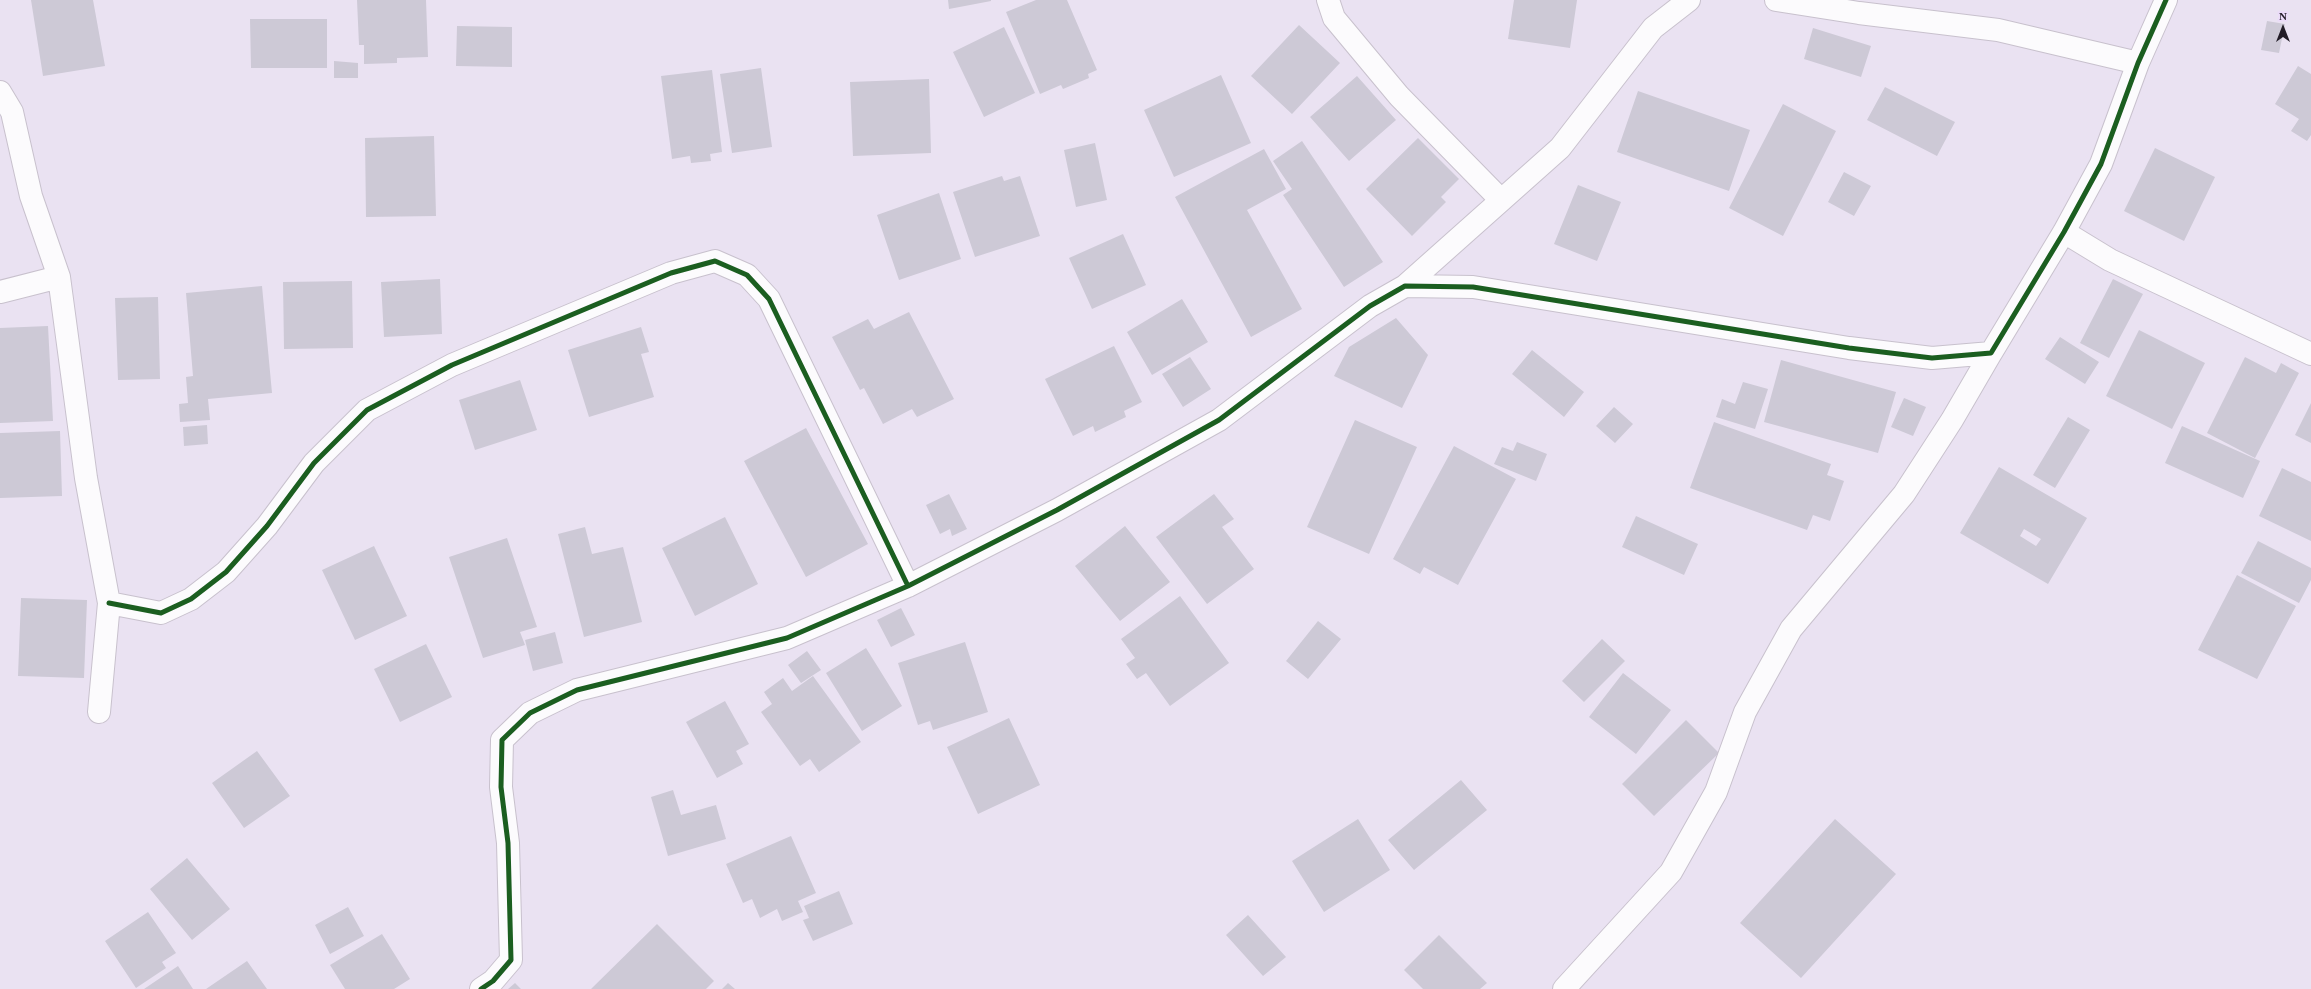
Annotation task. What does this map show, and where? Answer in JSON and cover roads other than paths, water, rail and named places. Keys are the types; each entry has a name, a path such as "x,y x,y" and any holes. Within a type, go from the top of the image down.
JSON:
{"street":[{"path":"1328,0 1334,18 1399,96 1501,200"},
{"path":"481,989 493,981 511,960 508,843 501,787 502,740 530,713 577,690 787,638 908,586 1057,510 1219,420 1370,306 1405,286 1560,148 1653,28 1689,0"},
{"path":"1776,0 1859,13 1998,30 2138,63"},
{"path":"1564,989 1671,872 1716,792 1745,712 1791,629 1904,494 1952,420 2064,232 2101,164 2138,63 2166,0"},
{"path":"0,92 12,112 32,196 59,277 86,478 109,603 99,712"},
{"path":"2064,232 2110,260 2311,354"},
{"path":"109,603 162,613 190,599 226,572 267,526 314,463 367,410 459,362 672,273 715,261 747,275 769,300 908,586"},
{"path":"0,292 59,277"},
{"path":"1405,286 1473,287 1849,348 1932,358 1991,353"}]}
